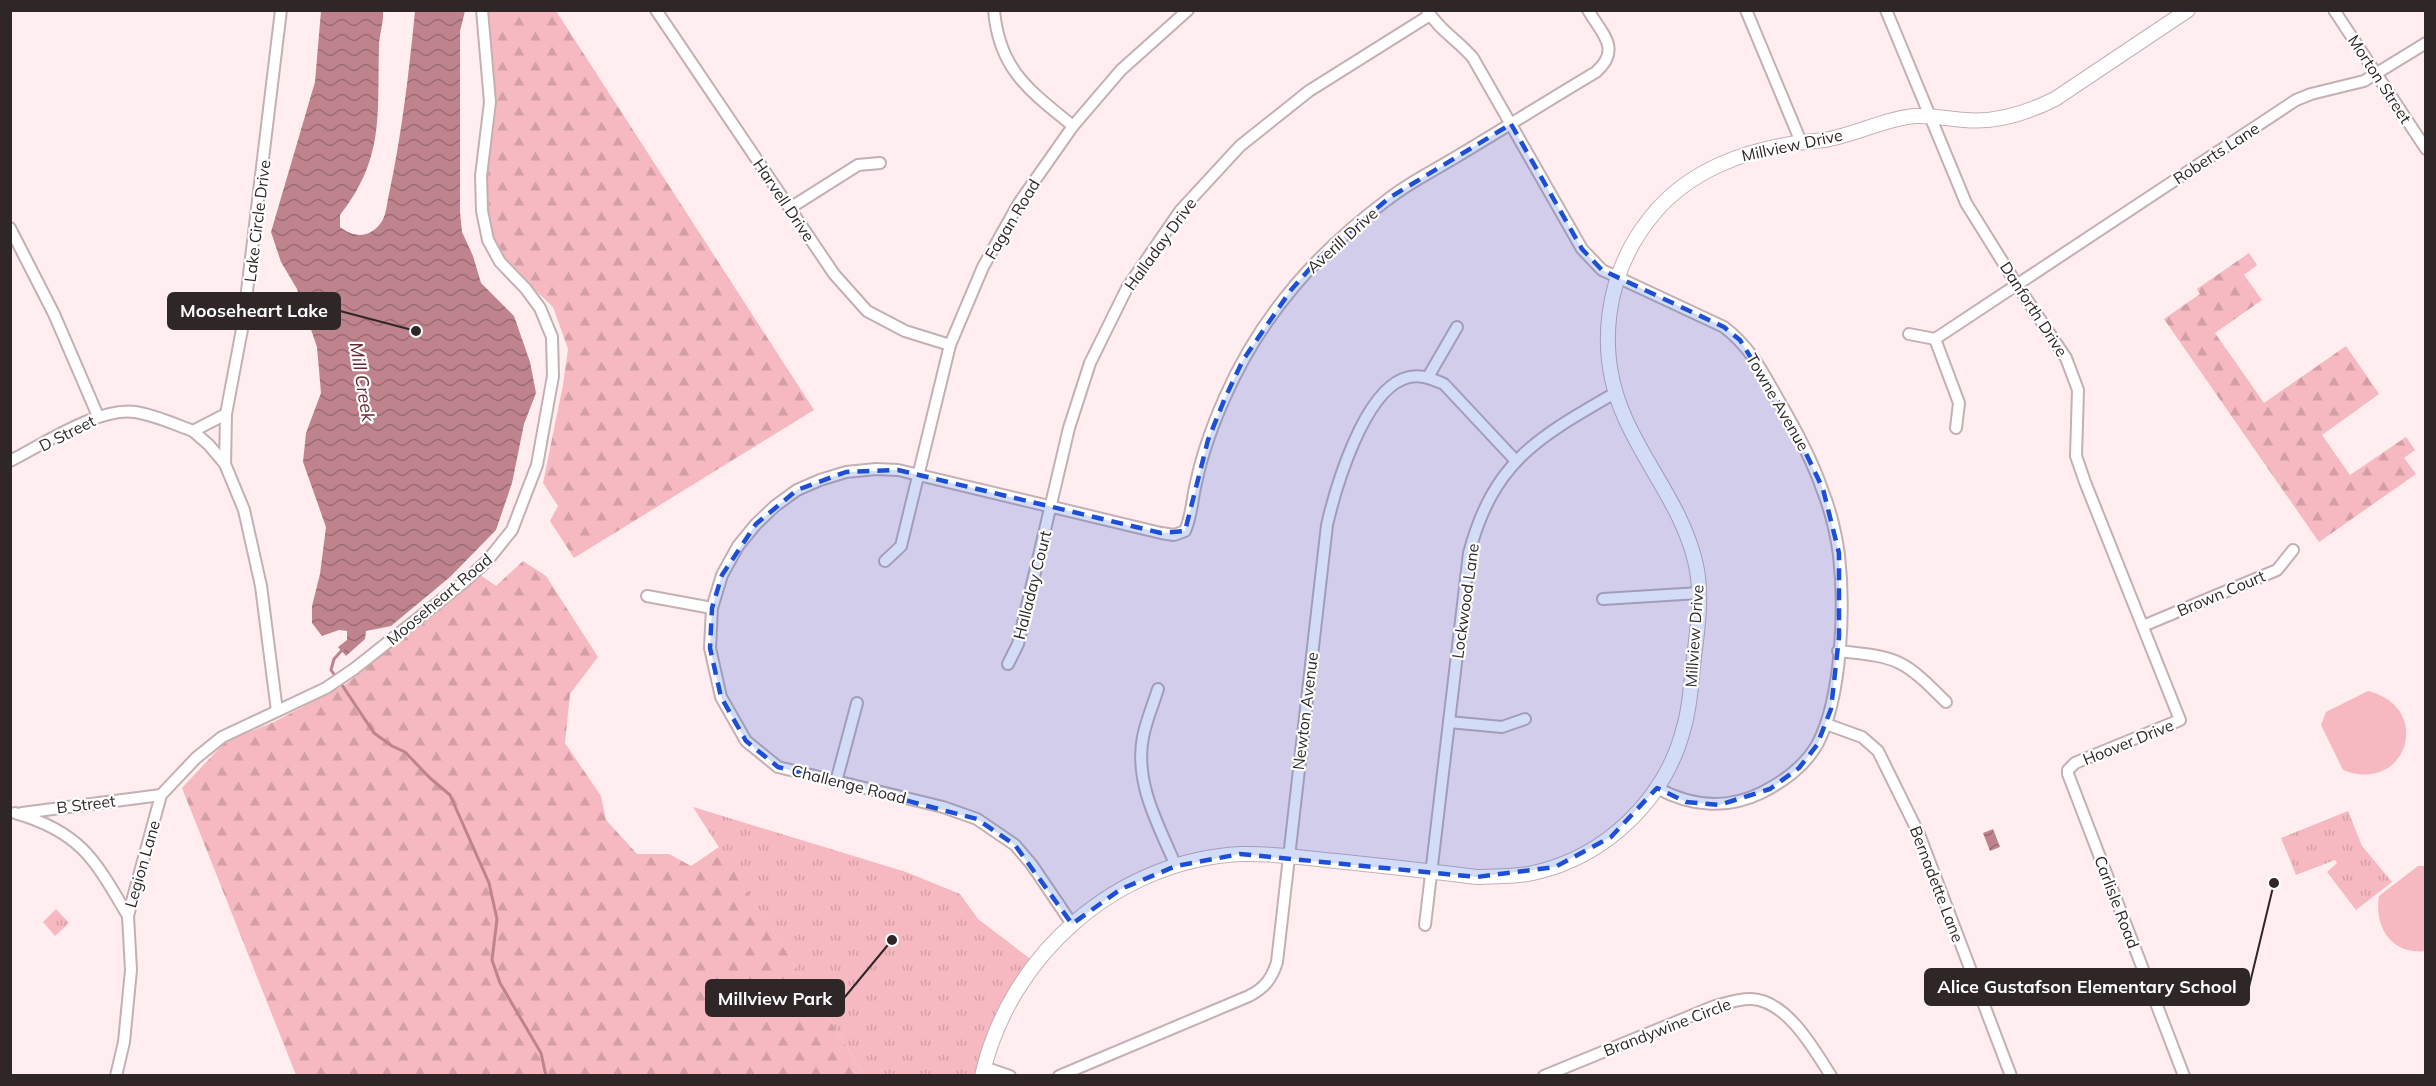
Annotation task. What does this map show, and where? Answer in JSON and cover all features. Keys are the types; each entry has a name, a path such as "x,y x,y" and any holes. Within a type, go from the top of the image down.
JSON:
{"street":[{"name":"Lake Circle Drive","path":"277,711 261,586 244,510 225,464 225,414 243,324 281,10"},
{"name":"Mooseheart Road","path":"161,795 196,759 222,737 326,688 354,669 487,561 512,530 537,465 553,376 552,337 540,308 526,289 500,262 488,240 482,211 481,176 490,102 482,10"},
{"name":"Harvell Drive","path":"657,10 834,274 867,310 904,331 950,345"},
{"path":"994,10 1002,51 1017,77 1073,126"},
{"name":"Fagan Road","path":"885,561 901,546 950,345 983,267 1019,203 1073,126 1121,70 1188,10"},
{"name":"Averill Drive","path":"1190,520 1195,483 1208,440 1225,398 1248,351 1291,290 1321,256 1389,198 1596,72 1610,56 1609,47 1588,10"},
{"path":"1746,10 1801,142"},
{"name":"Danforth Drive","path":"1886,10 1966,203 2066,358 2078,390 2076,456 2180,720"},
{"name":"Millview Drive","path":"983,1071 999,1024 1017,988 1050,944 1101,901 1121,889 1176,866 1240,854 1289,856 1477,877 1509,876 1555,867 1584,854 1611,837 1636,814 1657,788 1672,760 1684,727 1699,593 1692,547 1683,525 1625,420 1615,393 1607,349 1607,327 1617,278 1641,230 1652,215 1679,188 1700,174 1735,158 1801,142 1821,141 1892,119 1930,116 1966,121 1989,120 2034,110 2055,99 2188,10"},
{"name":"Morton Street","path":"2334,10 2426,148"},
{"name":"Towne Avenue","path":"1429,13 1473,58 1582,249 1602,270 1724,327 1752,353 1797,433 1823,489 1839,553 1841,588 1834,690 1826,724 1817,745 1799,768 1770,789 1751,798 1719,805 1701,804 1686,802 1657,788"},
{"name":"Halladay Drive","path":"1052,506 1069,428 1090,363 1127,288 1180,211 1240,146 1309,91 1429,13"},
{"name":"Roberts Lane","path":"1935,339 2296,100 2311,94 2355,84 2376,74 2426,43"},
{"path":"790,208 858,165 880,163"},
{"path":"10,228 54,314 99,416"},
{"path":"1457,327 1428,377 1450,389 1516,461"},
{"path":"1909,334 1935,339 1959,403 1956,428"},
{"name":"Newton Avenue","path":"1059,1076 1249,996 1266,985 1273,974 1277,962 1327,525 1334,495 1359,432 1382,395 1392,385 1404,379 1416,376 1428,377"},
{"name":"Lockwood Lane","path":"1425,925 1469,554 1476,527 1499,483 1516,461 1554,428 1615,393"},
{"name":"D Street","path":"10,461 99,416 116,412 148,414 193,431"},
{"path":"225,414 193,431 225,464"},
{"name":"Challenge Road","path":"1071,924 1032,865 1015,845 977,819 951,809 778,767 746,741 721,697 710,648 712,608 722,575 738,546 756,524 797,490 846,472 876,469 919,474 1174,535 1185,531 1190,520"},
{"name":"Halladay Court","path":"1008,664 1018,644 1052,506"},
{"name":"Brown Court","path":"2143,626 2277,570 2293,550"},
{"path":"1603,599 1699,593"},
{"path":"647,596 712,608"},
{"path":"1838,651 1883,656 1900,662 1916,672 1946,702"},
{"path":"1158,689 1143,738 1142,775 1147,798 1176,866"},
{"path":"836,782 857,703"},
{"path":"1449,722 1502,727 1525,719"},
{"name":"Hoover Drive","path":"2075,764 2180,720"},
{"name":"Bernadette Lane","path":"1826,724 1863,737 1878,752 1919,834 2011,1076"},
{"name":"Carlisle Road","path":"2075,764 2068,770 2068,777 2184,1076"},
{"name":"B Street","path":"13,813 161,795"},
{"name":"Legion Lane","path":"116,1076 124,1042 131,970 128,916 161,795"},
{"path":"13,813 41,821 60,831 88,852 99,866 128,916"},
{"name":"Brandywine Circle","path":"1544,1076 1715,1006 1740,999 1767,1002 1779,1009 1800,1030 1831,1076"},
{"path":"1575,1063 1576,1076"},
{"path":"983,1071 1010,1076"}],"highlighted area":[{"path":"1511,124 1582,249 1602,270 1724,327 1740,340 1792,424 1823,489 1839,553 1839,637 1831,709 1817,745 1799,768 1770,789 1719,805 1686,802 1657,788 1611,837 1555,867 1477,877 1240,854 1176,866 1121,889 1072,924 1015,845 977,819 778,767 746,741 721,697 710,648 712,608 722,575 756,524 797,490 846,472 898,470 1161,533 1185,531 1208,440 1225,398 1243,360 1291,290 1321,256 1389,198"}],"green space":[{"path":"487,11 556,11 814,410 574,558 550,521 558,506 543,483 568,349 553,307 513,269 496,245 487,207 485,166 493,96 490,20"},
{"path":"2249,253 2257,265 2244,275 2262,300 2215,333 2264,403 2346,346 2379,394 2322,435 2350,475 2406,437 2415,450 2404,458 2416,474 2319,542 2164,319 2200,294 2197,289"},
{"path":"523,561 546,576 598,657 570,694 565,743 601,796 606,820 637,854 669,854 691,866 719,847 865,1075 296,1075 182,788 226,741 274,722 346,684 479,574 496,586"},
{"path":"2368,691 2389,700 2401,714 2406,730 2404,746 2396,760 2383,771 2365,774 2343,770 2321,725 2326,712"},
{"path":"693,807 906,872 960,894 978,919 1033,961 976,1075 865,1075"},
{"path":"2348,811 2362,846 2392,882 2356,910 2327,872 2337,863 2335,860 2296,875 2281,838"},
{"path":"2418,866 2425,866 2426,951 2414,951 2394,944 2382,928 2379,918 2379,896"},
{"path":"56,909 69,923 55,936 43,922"}],"water":[{"name":"Mill Creek","path":"321,11 383,11 379,42 378,115 372,154 355,194 340,215 340,227 350,233 360,235 375,229 382,221 386,210 408,80 415,11 465,11 460,31 460,212 462,232 473,256 481,283 514,316 530,362 536,393 524,424 512,483 496,530 450,577 391,626 366,631 365,639 346,656 338,647 347,640 347,631 339,630 322,636 312,623 312,606 320,574 326,527 303,462 306,433 321,393 317,347 297,289 281,262 271,232 315,82"},
{"path":"1993,829 2000,847 1990,851 1983,833"}],"waterway":[{"path":"336,677 331,670 334,659 344,648"},
{"path":"340,682 374,733 405,752 450,795 489,883 497,919 492,960 500,983 541,1053 546,1076"}],"place":[{"name":"Mooseheart Lake","path":"416,331"},
{"name":"Alice Gustafson Elementary School","path":"2274,883"},
{"name":"Millview Park","path":"892,940"}]}
